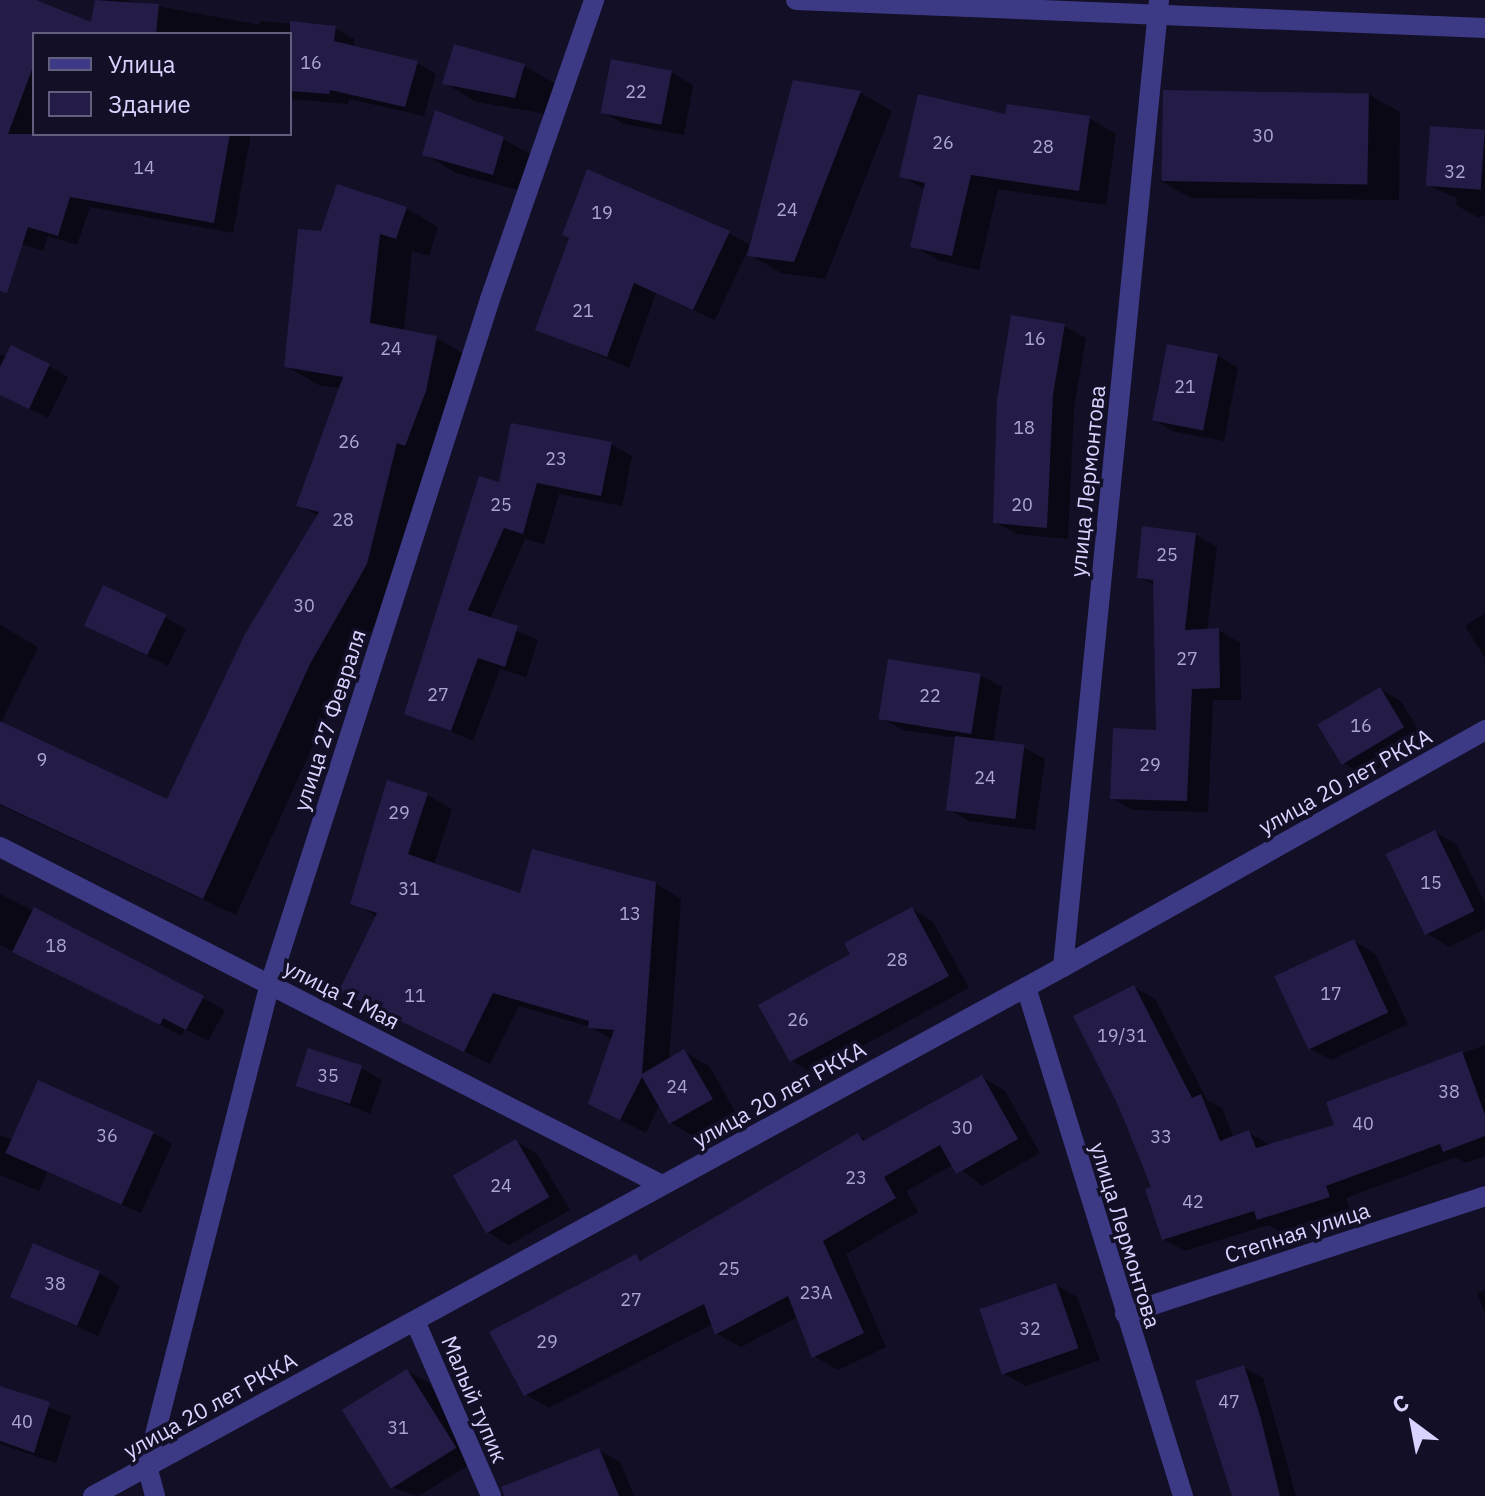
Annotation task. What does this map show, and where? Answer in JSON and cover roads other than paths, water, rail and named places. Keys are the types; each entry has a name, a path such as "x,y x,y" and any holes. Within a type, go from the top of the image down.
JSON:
{"street":[{"name":"улица 27 Февраля","path":"147,1466 270,984 490,299 594,0"},
{"path":"796,0 1158,7 1485,28"},
{"name":"улица Лермонтова","path":"1063,967 1158,7"},
{"name":"улица 20 лет РККА","path":"93,1496 1063,967 1485,730"},
{"name":"улица 1 Мая","path":"0,847 662,1185"},
{"name":"улица Лермонтова","path":"1026,987 1183,1496"},
{"name":"Степная улица","path":"1125,1314 1485,1196"},
{"name":"Малый тупик","path":"415,1321 491,1496"},
{"path":"147,1466 155,1496"}]}
